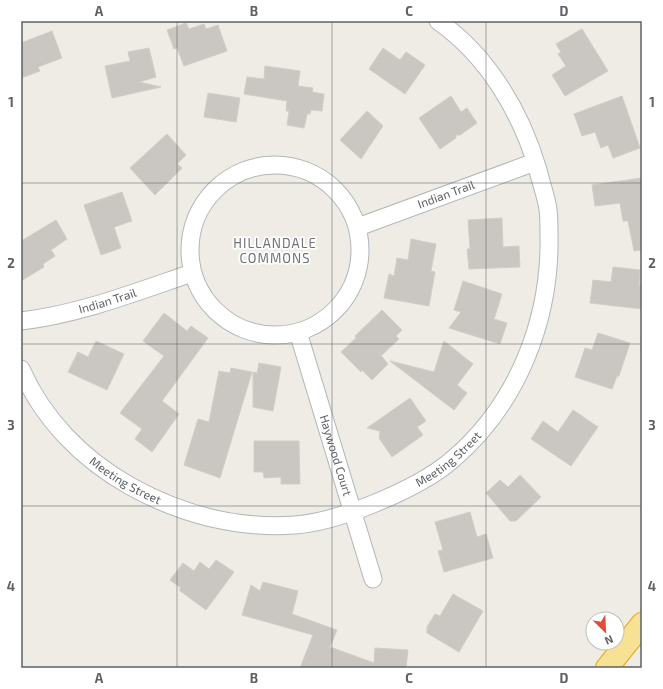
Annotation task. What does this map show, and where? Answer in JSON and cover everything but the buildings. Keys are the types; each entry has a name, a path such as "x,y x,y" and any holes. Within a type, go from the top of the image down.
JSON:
{"highway":[{"path":"607,668 642,624"}],"street":[{"name":"Meeting Street","path":"21,369 28,384 56,426 96,465 146,495 182,510 225,522 263,526 296,525 325,520 391,496 425,478 452,460 475,437 502,404 518,377 535,337 545,299 550,256 548,209 536,162 520,120 496,79 473,51 438,21"},
{"name":"Indian Trail","path":"358,227 536,162"},
{"path":"271,164 290,166 309,171 340,194 350,209 358,227 360,246 359,265 354,283 331,314 316,325 298,332 279,335 260,334 241,328 225,319 211,307 204,297 192,273 189,254 190,235 196,216 202,205 218,186 234,175 252,167 271,164"},
{"name":"Indian Trail","path":"21,321 56,316 86,308 192,273"},
{"name":"Haywood Court","path":"298,332 373,579"}],"district":[{"name":"HILLANDALE COMMONS","path":"275,250"}]}
